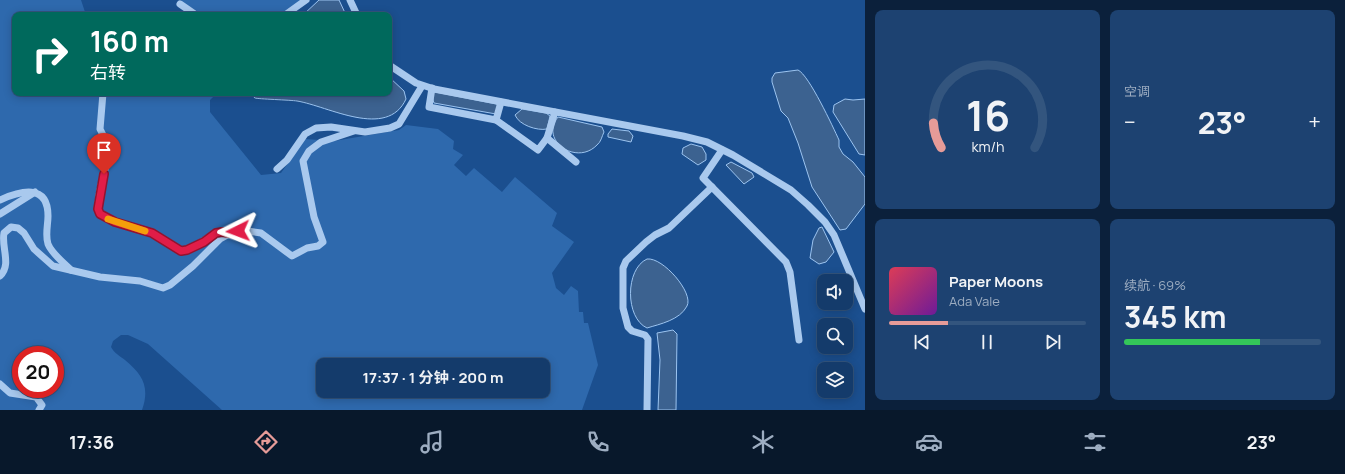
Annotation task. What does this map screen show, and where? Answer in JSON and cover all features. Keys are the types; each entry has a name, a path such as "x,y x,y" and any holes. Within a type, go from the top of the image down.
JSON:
{"street":[{"path":"289,12 306,0"},
{"path":"350,0 356,12"},
{"path":"180,4 192,12"},
{"path":"392,67 422,86 703,140 791,190 825,222 835,238 865,310"},
{"path":"277,169 287,160 305,134 309,131 322,127 354,131 378,130 390,128 399,124 422,86"},
{"path":"432,88 429,107 496,120 538,150 547,138 555,112"},
{"path":"103,96 100,129 104,137 109,139 111,144 101,185 98,209 100,214 115,222 152,233 181,251 187,250 204,242 216,233 222,232 229,233 248,231 261,233 292,256 323,244 314,217 303,161 309,151 321,142 354,131"},
{"path":"496,120 501,102"},
{"path":"547,138 576,162"},
{"path":"722,150 703,178 788,264 799,340"},
{"path":"647,410 648,339 645,335 632,331 628,327 623,308 623,268 626,261 646,242 655,235 669,228 712,187"},
{"path":"0,200 25,191 35,192 43,198 47,207 47,237 49,247 71,270"},
{"path":"0,214 35,192"},
{"path":"0,276 4,272 6,265 2,239 4,233 11,227 18,228 24,233 34,249 48,263 57,267 100,277 140,281 165,288 193,266 220,239 229,233"},
{"path":"0,384 10,393 36,397 41,403 39,410"}],"shaded area":[{"path":"0,0 81,0 85,12 12,12 12,96 214,96 210,100 210,112 261,175 281,173 305,139 334,141 399,130 406,125 438,129 454,141 453,149 463,155 454,165 466,176 474,168 502,192 515,177 557,213 552,226 574,242 552,273 556,288 564,295 571,286 578,291 579,312 583,312 584,323 588,323 598,365 582,410 222,410 148,344 128,335 121,335 113,341 111,347 115,353 125,360 140,376 145,388 142,410 0,410"},
{"path":"181,0 301,0 285,12 199,12 183,3"},
{"path":"319,0 339,0 345,12 306,12"},
{"path":"798,70 808,81 820,102 839,140 839,147 843,154 853,162 865,177 865,204 846,229 840,230 812,187 798,143 788,118 781,111 772,82 772,78 775,73"},
{"path":"392,80 404,91 406,99 397,111 385,117 371,119 356,117 297,101 253,96 392,96"},
{"path":"435,92 496,104 498,105 496,114 434,103 433,93"},
{"path":"845,99 865,99 865,155 859,154 833,112 834,105"},
{"path":"522,109 546,113 550,116 547,129 534,128 520,122 515,115"},
{"path":"558,117 602,127 604,132 600,142 589,151 580,153 571,152 563,148 557,142 553,134 553,126"},
{"path":"612,129 629,131 633,136 631,142 608,137 608,134"},
{"path":"691,144 702,147 706,154 706,160 698,165 682,154 683,148"},
{"path":"731,162 752,173 754,177 744,184 726,165"},
{"path":"822,227 834,252 826,262 819,264 810,258 813,240 819,228"},
{"path":"647,259 654,260 661,264 676,277 682,285 688,300 687,306 680,315 664,323 647,328 640,323 635,314 630,294 635,273 640,264"},
{"path":"673,330 677,334 676,410 658,410 660,360 657,333"}],"slow traffic":[{"path":"108,219 145,231"}],"route":[{"path":"104,174 101,185 98,209 99,213 115,222 152,233 179,250 187,250 204,242 216,233 238,231"}]}
